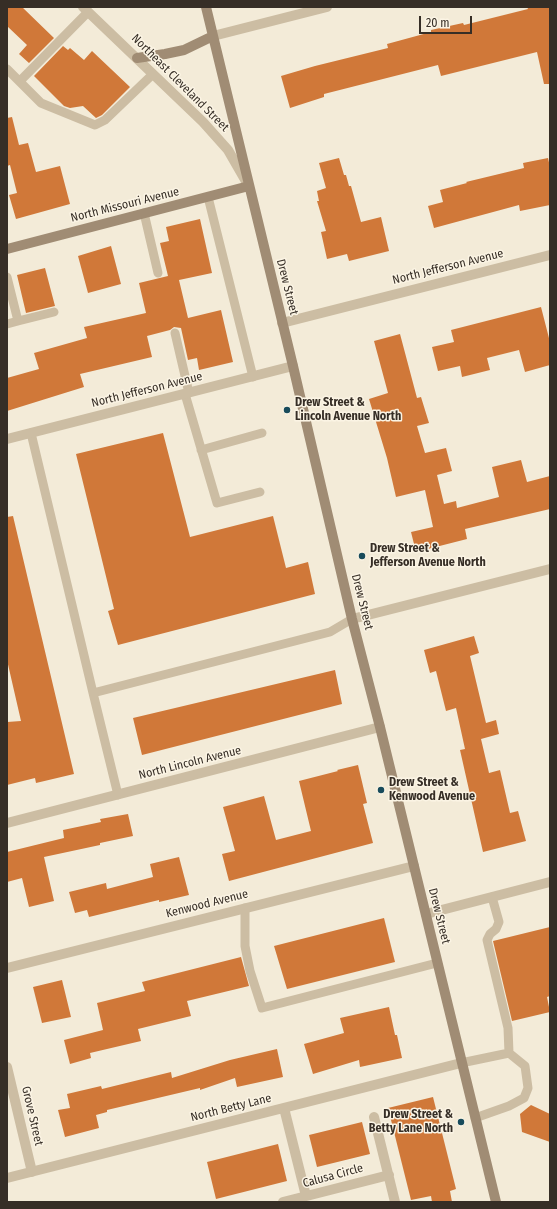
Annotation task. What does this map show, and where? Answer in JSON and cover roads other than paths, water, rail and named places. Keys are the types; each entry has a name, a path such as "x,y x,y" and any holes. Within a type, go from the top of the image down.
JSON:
{"main road":[{"name":"Drew Street","path":"206,7 293,366 352,619 380,727 496,1202"},
{"path":"137,58 184,50 213,36"},
{"name":"North Missouri Avenue","path":"7,249 249,186"}],"street":[{"path":"213,36 327,7"},
{"name":"Northeast Cleveland Street","path":"86,9 203,122 228,150 249,186"},
{"name":"North Jefferson Avenue","path":"282,323 550,255"},
{"name":"North Jefferson Avenue","path":"7,439 293,366"},
{"path":"352,619 550,569"},
{"name":"North Lincoln Avenue","path":"7,822 118,795 380,727"},
{"name":"Kenwood Avenue","path":"7,968 414,866"},
{"path":"426,914 550,882"},
{"name":"North Betty Lane","path":"7,1178 461,1063"},
{"name":"Grove Street","path":"7,1067 32,1172"},
{"path":"284,1108 306,1196"},
{"path":"374,1117 395,1202"},
{"name":"Calusa Circle","path":"284,1202 389,1175"}],"lane":[{"path":"20,81 86,9"},
{"path":"7,69 41,103 95,125 105,120 153,74"},
{"path":"208,197 253,377"},
{"path":"144,213 158,273"},
{"path":"7,277 18,321"},
{"path":"7,324 54,312"},
{"path":"175,334 201,450 217,503 260,492"},
{"path":"31,433 118,795"},
{"path":"201,450 262,433"},
{"path":"93,693 330,632 352,619"},
{"path":"475,1118 509,1106 524,1098 528,1088 525,1066 509,1053 508,1028 486,940 496,929 499,922 492,897"},
{"path":"245,908 245,946 250,971 262,1008 437,963"},
{"path":"461,1063 509,1053"}],"place":[{"name":"Drew Street & Lincoln Avenue North","path":"287,410"},
{"name":"Drew Street & Jefferson Avenue North","path":"362,556"},
{"name":"Drew Street & Kenwood Avenue","path":"381,790"},
{"name":"Drew Street & Betty Lane North","path":"461,1122"}]}
